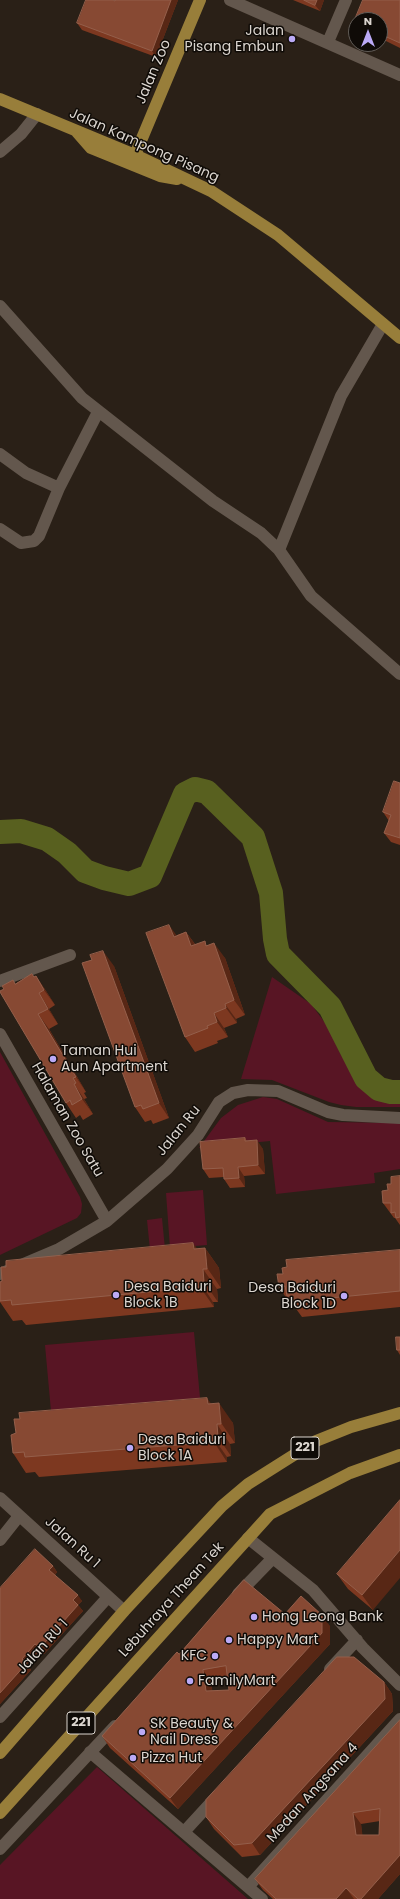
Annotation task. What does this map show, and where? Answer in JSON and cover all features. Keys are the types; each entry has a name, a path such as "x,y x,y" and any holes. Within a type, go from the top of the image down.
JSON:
{"main road":[{"name":"Jalan Zoo","path":"135,155 200,0"},
{"name":"Jalan Kampong Pisang","path":"0,99 135,155 212,191 278,235 400,338"},
{"path":"76,131 91,148 160,176 186,179"},
{"name":"Lebuhraya Thean Tek","path":"0,1753 124,1611 222,1506 248,1484 316,1441 351,1427 400,1413"},
{"name":"Lebuhraya Thean Tek","path":"0,1813 270,1514 350,1473 400,1456"}],"street":[{"path":"230,0 400,75"},
{"path":"328,42 346,0"},
{"path":"0,152 21,134 37,114"},
{"path":"0,306 82,398 98,412 213,500 261,533 279,550 311,596 400,674"},
{"path":"279,550 341,396 383,324"},
{"path":"0,530 21,543 34,541 39,536 59,488 98,412"},
{"path":"0,454 26,473 59,488"},
{"path":"0,981 70,955"},
{"name":"Halaman Zoo Satu","path":"0,1034 108,1221"},
{"name":"Jalan Ru","path":"0,1274 58,1249 108,1221 167,1169 198,1135 220,1102 233,1093 248,1090 278,1091 328,1112 343,1115 400,1118"},
{"name":"Jalan Ru 1","path":"0,1498 124,1611"},
{"path":"0,1540 19,1516"},
{"path":"248,1538 313,1590 357,1640 400,1685"},
{"path":"230,1603 273,1558"},
{"name":"Jalan RU 1","path":"0,1717 108,1597"},
{"path":"325,1675 357,1640"},
{"path":"0,1850 122,1718"},
{"name":"Medan Angsana 4","path":"248,1887 400,1719"},
{"path":"90,1752 262,1899"},
{"path":"184,1832 226,1786"}],"shaded area":[{"path":"272,977 311,1004 328,1027 341,1055 369,1092 379,1098 400,1097 400,1107 356,1107 341,1105 329,1102 272,1080 241,1079"},
{"path":"0,1052 80,1197 82,1204 81,1213 77,1218 0,1255"},
{"path":"263,1097 277,1099 328,1122 400,1123 400,1169 374,1173 375,1183 276,1194 270,1141 199,1148 221,1118 238,1105"},
{"path":"203,1190 207,1245 170,1248 166,1193"},
{"path":"162,1218 165,1249 150,1250 147,1220"},
{"path":"194,1332 200,1398 51,1411 45,1345"},
{"path":"97,1767 248,1899 0,1899 0,1865"}],"building":[{"path":"86,0 171,0 152,51 77,23"},
{"path":"304,0 317,0 315,5"},
{"path":"363,0 400,0 400,43 388,38 388,12 358,12"},
{"path":"394,781 400,783 400,838 384,833 391,815 383,812"},
{"path":"169,925 174,937 186,932 191,946 205,941 206,946 214,943 234,1000 225,1004 226,1008 214,1013 217,1022 207,1026 208,1028 185,1037 146,933"},
{"path":"103,951 159,1103 143,1109 141,1105 135,1107 82,963 92,960 90,955"},
{"name":"Taman Hui Aun Apartment","path":"32,974 34,977 36,976 44,990 39,993 48,1009 38,1014 76,1077 73,1078 76,1083 74,1084 82,1099 72,1105 70,1100 66,1103 0,992 4,989 2,986 13,980 15,984"},
{"path":"245,1138 245,1141 257,1140 258,1165 238,1167 239,1178 224,1179 223,1168 203,1169 200,1142"},
{"path":"400,1176 400,1217 396,1218 395,1212 391,1213 391,1203 383,1203 382,1191 388,1190 387,1184 391,1184 391,1177"},
{"path":"193,1243 194,1249 205,1248 207,1269 203,1269 204,1282 200,1282 200,1287 12,1305 11,1300 0,1301 0,1282 2,1281 1,1267 6,1267 6,1261"},
{"path":"400,1250 400,1291 291,1302 291,1296 287,1296 285,1286 279,1287 277,1274 283,1274 282,1268 287,1267 286,1260"},
{"path":"396,1337 400,1337 400,1350 397,1350"},
{"path":"207,1398 208,1404 219,1403 221,1424 217,1424 218,1437 213,1437 214,1442 25,1457 24,1452 13,1453 11,1435 16,1433 14,1419 20,1419 19,1413"},
{"path":"400,1500 400,1550 362,1595 337,1574"},
{"path":"35,1549 53,1566 49,1570 78,1595 73,1600 78,1605 40,1648 35,1644 22,1659 27,1663 0,1693 0,1588"},
{"path":"244,1580 285,1614 301,1596 322,1615 322,1633 170,1798 102,1736 177,1652 179,1654","holes":["226,1666 229,1690 206,1691 203,1670"]},
{"path":"337,1657 354,1657 384,1682 385,1699 252,1843 234,1845 206,1817 206,1800"},
{"path":"400,1720 400,1855 361,1899 358,1899 346,1888 336,1899 276,1899 255,1879","holes":["380,1809 379,1835 356,1835 353,1813"]}],"waterway":[{"path":"0,832 21,831 47,839 67,853 85,871 104,878 129,884 150,876 185,794 195,789 207,792 253,837 271,893 275,939 278,954 330,1007 366,1078 379,1089 391,1092 400,1092"}],"place":[{"name":"Jalan Pisang Embun","path":"292,39"},
{"name":"Taman Hui Aun Apartment","path":"53,1059"},
{"name":"Desa Baiduri Block 1B","path":"116,1295"},
{"name":"Desa Baiduri Block 1D","path":"344,1296"},
{"name":"Desa Baiduri Block 1A","path":"130,1448"},
{"name":"Hong Leong Bank","path":"254,1617"},
{"name":"Happy Mart","path":"229,1640"},
{"name":"KFC","path":"215,1656"},
{"name":"FamilyMart","path":"190,1681"},
{"name":"SK Beauty & Nail Dress","path":"142,1732"},
{"name":"Pizza Hut","path":"133,1758"}]}
